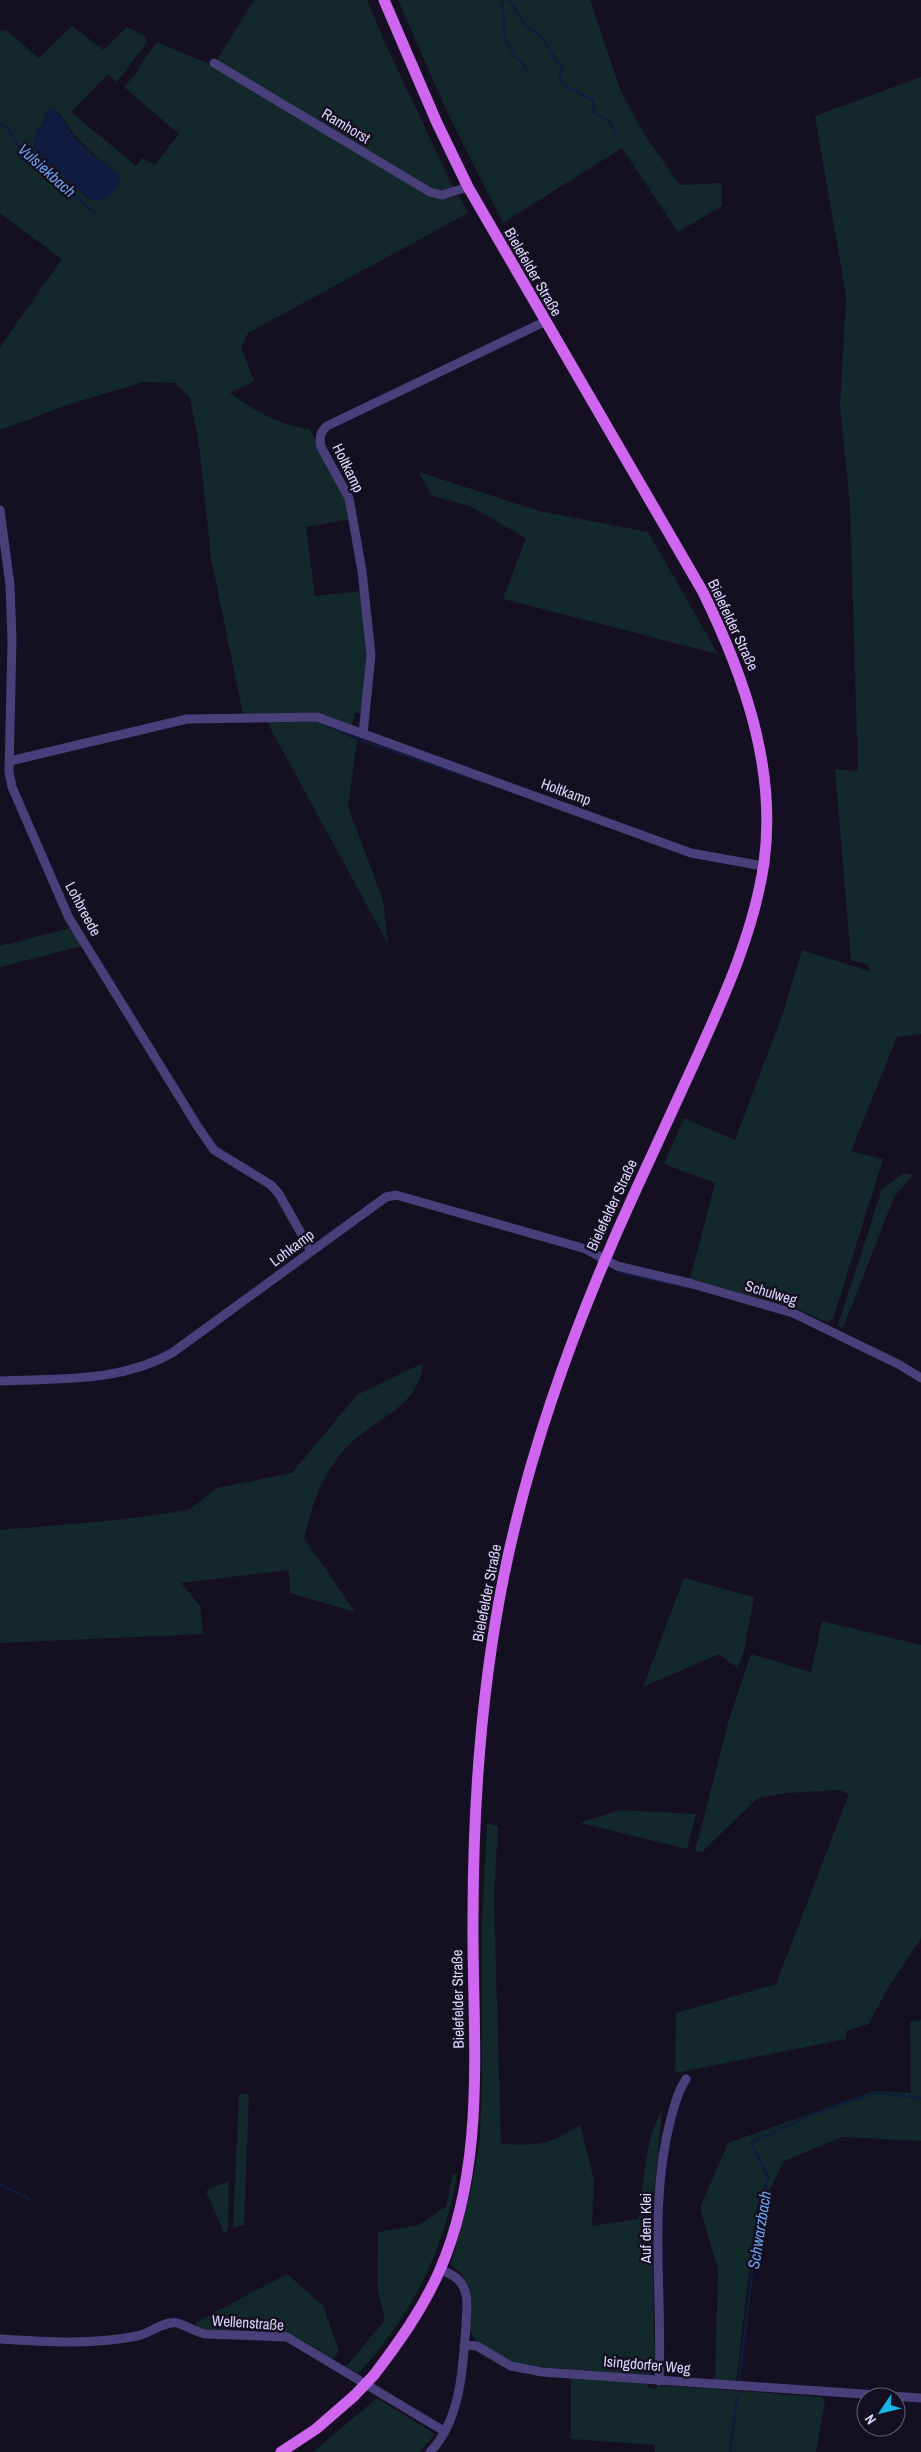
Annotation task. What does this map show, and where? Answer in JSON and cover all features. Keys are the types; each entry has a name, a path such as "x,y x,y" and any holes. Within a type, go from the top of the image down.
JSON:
{"main road":[{"name":"Bielefelder Straße","path":"281,2452 316,2429 354,2396 374,2375 406,2334 440,2269 455,2227 466,2180 471,2139 474,2078 474,1824 483,1714 504,1574 534,1454 577,1324 604,1259 727,990 748,930 764,866 765,799 760,747 743,683 726,640 673,541 544,322 468,187 437,123 384,0"}],"street":[{"name":"Ramhorst","path":"214,63 430,192 442,195 468,187"},
{"name":"Holtkamp","path":"362,734 371,655 362,571 349,498 322,447 320,440 322,431 327,426 544,322"},
{"name":"Lohbreede","path":"0,510 10,585 12,640 10,761 12,787 17,801 74,926 214,1150 271,1185 279,1194 311,1251"},
{"name":"Holtkamp","path":"10,761 187,720 206,718 317,717 691,853 764,866"},
{"name":"Lohkamp","path":"0,1381 118,1374 156,1362 172,1353 386,1197 396,1195 586,1248 604,1259"},
{"name":"Schulweg","path":"604,1259 617,1266 690,1283 793,1313 900,1365 921,1378"},
{"name":"Auf dem Klei","path":"659,2381 659,2193 666,2138 679,2088 686,2079"},
{"path":"430,2452 444,2431 456,2400 464,2345 467,2301 459,2278 440,2269"},
{"name":"Wellenstraße","path":"0,2339 74,2342 139,2336 170,2323 178,2323 192,2331 205,2334 287,2337 444,2431"},
{"name":"Isingdorfer Weg","path":"464,2345 477,2346 511,2366 542,2372 921,2398"}],"green space":[{"path":"254,0 367,0 386,45 453,187 442,190 433,189 217,60"},
{"path":"398,0 590,0 622,94 646,137 680,185 721,183 722,206 678,232 622,148 503,223 448,114"},
{"path":"72,26 104,50 127,27 145,36 147,42 117,82 108,74 71,112 136,166 142,158 155,165 179,134 124,87 139,70 137,69 157,42 214,66 445,198 459,196 468,213 248,333 241,347 254,381 230,393 248,406 277,421 310,429 346,499 350,519 306,527 315,596 361,591 368,655 361,713 355,713 352,726 316,713 243,714 211,558 199,444 190,397 175,383 143,382 70,404 0,430 0,347 62,259 0,213 0,30 7,31 39,58","holes":["45,113 60,114 79,140 119,175 88,199 36,152 37,131 43,125"]},
{"path":"921,77 921,1034 897,1037 851,1151 883,1159 833,1319 827,1322 795,1308 690,1279 715,1183 664,1164 684,1118 735,1140 783,1013 802,950 869,971 868,965 851,960 835,769 858,771 850,505 840,406 846,296 815,116"},
{"path":"419,472 539,511 648,532 718,654 503,599 526,538 468,505 432,496"},
{"path":"267,722 316,722 357,740 348,807 383,900 388,944"},
{"path":"71,928 82,946 0,967 0,946"},
{"path":"904,1173 913,1175 894,1197 843,1328 838,1325 882,1189"},
{"path":"423,1363 420,1378 414,1391 395,1410 349,1445 332,1466 320,1488 307,1525 304,1538 355,1612 290,1593 289,1570 181,1583 200,1606 203,1634 0,1643 0,1530 118,1520 189,1510 217,1488 292,1473 357,1395"},
{"path":"684,1578 754,1597 744,1650 738,1668 719,1654 643,1687"},
{"path":"822,1621 921,1645 921,1938 886,1991 869,2024 846,2031 846,2039 675,2073 676,2013 776,1984 849,1794 839,1790 787,1793 758,1798 702,1852 695,1851 728,1723 751,1654 811,1672"},
{"path":"620,1810 696,1814 687,1849 580,1823"},
{"path":"487,1823 498,1826 494,1897 501,2144 543,2143 551,2141 580,2125 594,2180 592,2226 638,2219 652,2134 662,2112 652,2217 655,2369 649,2375 543,2367 514,2362 476,2341 470,2330 472,2300 468,2285 462,2274 451,2265 473,2180 480,2138 482,1921"},
{"path":"921,2020 921,2141 842,2137 784,2161 761,2207 757,2205 736,2382 715,2380 718,2269 700,2208 728,2143 874,2091 911,2093 910,2022"},
{"path":"239,2094 249,2094 244,2225 233,2228"},
{"path":"453,2174 457,2174 444,2229 422,2282 394,2330 358,2374 346,2367 385,2320 377,2285 378,2232 419,2225 446,2206"},
{"path":"229,2181 228,2229 224,2233 206,2191"},
{"path":"287,2274 323,2306 339,2351 333,2359 288,2334 266,2331 198,2329 195,2323"},
{"path":"571,2378 648,2383 648,2388 656,2389 657,2385 821,2397 825,2401 816,2452 655,2452 655,2445 571,2439"},
{"path":"377,2398 435,2434 420,2452 313,2452"}],"water":[{"path":"53,108 77,140 119,175 121,183 108,197 99,200 88,199 34,150 36,136 45,113"}],"waterway":[{"path":"502,0 505,37 516,58 521,61 527,70"},
{"path":"509,0 526,26 540,35 558,63 563,65 560,76 562,84 593,100 594,113 610,122 616,133"},
{"name":"Vulsiekbach","path":"0,123 7,128 19,146 96,214"},
{"path":"319,722 369,743 483,782"},
{"path":"618,1272 691,1288"},
{"name":"Schwarzbach","path":"739,2380 760,2208 768,2177 751,2143 810,2115 875,2093 921,2098"},
{"path":"0,2184 29,2199"},
{"name":"Schwarzbach","path":"730,2452 737,2397"}]}
